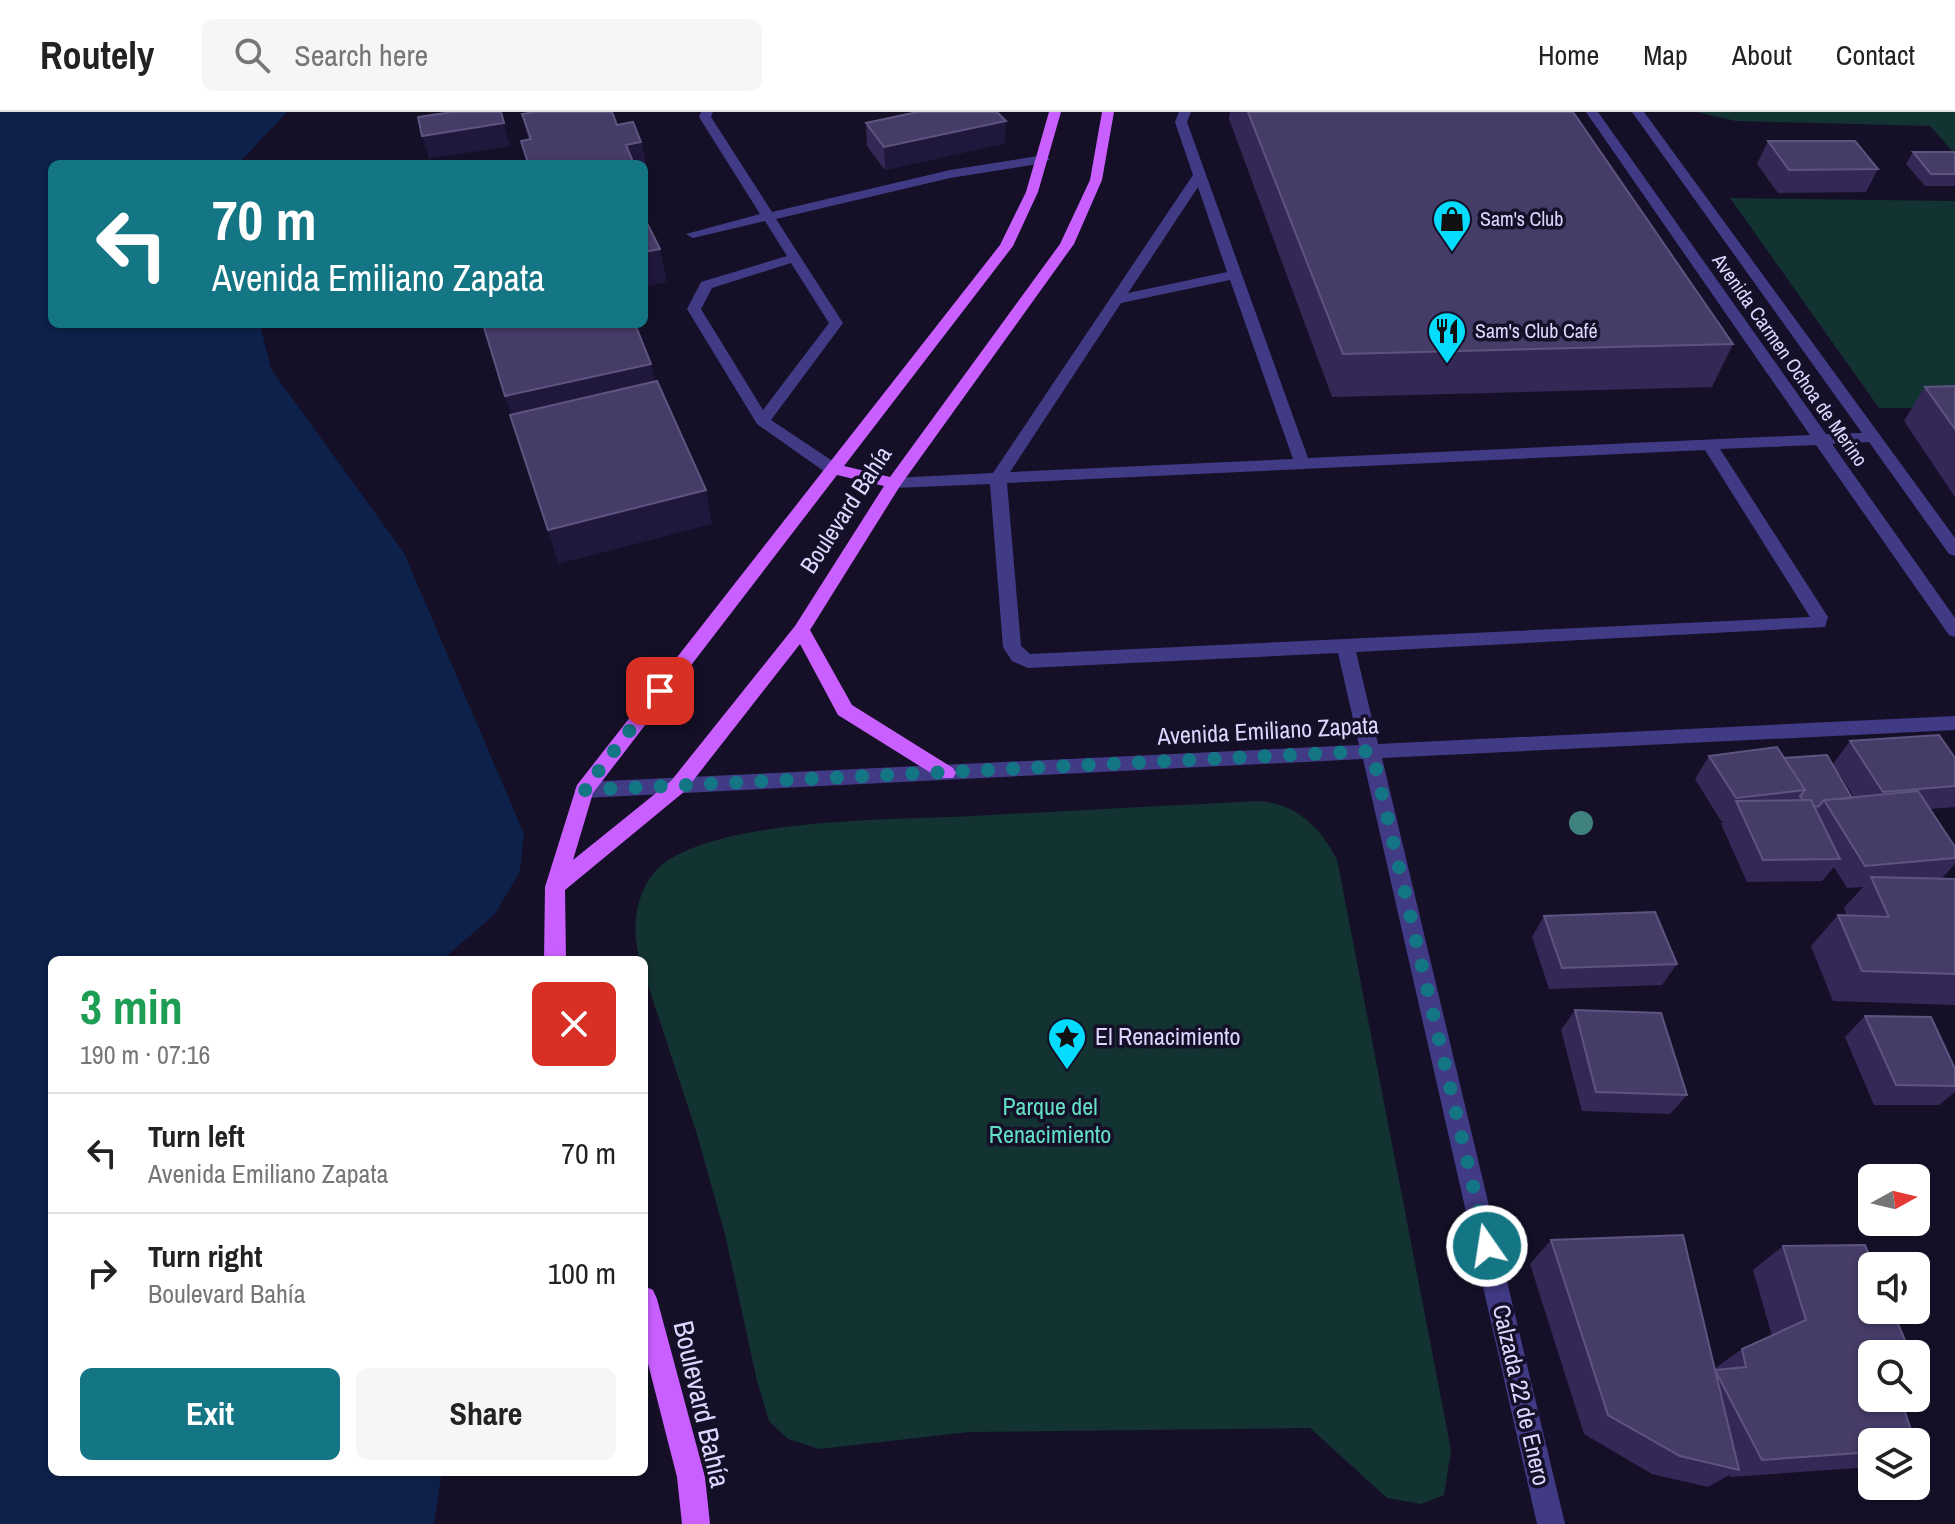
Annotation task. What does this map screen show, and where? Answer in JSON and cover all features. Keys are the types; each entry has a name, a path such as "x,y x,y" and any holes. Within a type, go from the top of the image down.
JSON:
{"main road":[{"name":"Boulevard Bahía","path":"555,956 555,887 584,790 1006,246 1032,192 1044,159 1055,112"},
{"name":"Boulevard Bahía","path":"555,887 678,786 801,630 894,483 1067,244 1096,180 1108,112"},
{"path":"831,468 894,483"},
{"path":"801,630 845,710 946,773"},
{"name":"Boulevard Bahía","path":"648,1314 691,1477 696,1524"}],"street":[{"path":"707,112 705,117 836,323 762,421"},
{"path":"1185,112 1181,122 1198,177 1302,463"},
{"name":"Avenida Carmen Ochoa de Merino","path":"1592,112 1955,631"},
{"name":"Avenida Carmen Ochoa de Merino","path":"1638,112 1955,550"},
{"path":"693,234 950,174 1044,159"},
{"path":"1198,177 998,478 1012,647 1028,661 1819,623 1819,617 1709,444"},
{"path":"794,258 706,285 694,309 762,421 831,468"},
{"path":"1117,300 1234,275"},
{"path":"894,483 1873,437"},
{"name":"Calzada 22 de Enero","path":"1346,646 1551,1524"},
{"name":"Avenida Emiliano Zapata","path":"584,790 1955,723"}],"green space":[{"path":"1696,112 1955,112 1955,154 1930,126 1736,121"},
{"path":"1730,198 1955,201 1955,408 1879,408"},
{"name":"Parque del Renacimiento","path":"1258,801 1284,806 1295,812 1322,836 1337,859 1451,1450 1444,1495 1421,1504 1387,1498 1310,1428 969,1432 819,1449 788,1439 769,1421 757,1381 725,1234 696,1131 648,985 648,956 639,956 636,920 642,893 648,881 667,861 696,847 732,836 814,824"}],"water":[{"path":"0,112 287,112 242,160 48,160 48,328 261,328 271,369 404,553 524,834 520,871 495,914 447,956 48,956 48,1476 441,1476 434,1524 0,1524"}],"building":[{"path":"452,112 501,112 504,123 422,136 418,117"},
{"path":"612,112 617,125 633,122 641,142 626,145 632,160 527,160 521,141 531,139 522,114"},
{"path":"917,112 997,112 1006,121 884,147 866,123"},
{"name":"Sam's Club","path":"1248,112 1573,112 1733,344 1343,354"},
{"path":"1768,141 1855,141 1878,169 1789,170"},
{"path":"1913,152 1955,152 1955,174 1931,174"},
{"path":"648,225 660,249 648,251"},
{"path":"484,328 637,328 651,364 505,396"},
{"path":"657,381 706,490 548,530 510,415"},
{"path":"1955,386 1955,429 1925,387"},
{"path":"1939,735 1955,758 1955,786 1883,792 1850,741"},
{"path":"1777,747 1805,790 1736,798 1709,756"},
{"path":"1827,755 1852,798 1824,800 1814,807 1811,800 1803,800 1800,796 1805,790 1784,758"},
{"path":"1918,791 1955,847 1955,858 1865,866 1824,800"},
{"path":"1811,800 1840,859 1763,860 1736,801"},
{"path":"1871,877 1955,879 1955,974 1862,971 1838,915 1889,917"},
{"path":"1655,912 1677,964 1562,968 1544,916"},
{"path":"1575,1010 1661,1013 1687,1095 1596,1092"},
{"path":"1865,1016 1931,1017 1955,1069 1955,1086 1896,1085"},
{"path":"1683,1235 1739,1470 1680,1456 1608,1415 1551,1240"},
{"path":"1865,1245 1868,1252 1858,1252 1858,1324 1898,1324 1905,1340 1858,1340 1858,1412 1905,1412 1910,1428 1858,1428 1858,1453 1762,1460 1715,1370 1746,1367 1742,1349 1806,1320 1783,1246"}],"place":[{"name":"Sam's Club","path":"1452,253"},
{"name":"Sam's Club Café","path":"1447,365"},
{"name":"El Renacimiento","path":"1067,1071"}],"route":[{"path":"660,691 584,790 1372,751 1487,1246"}]}
